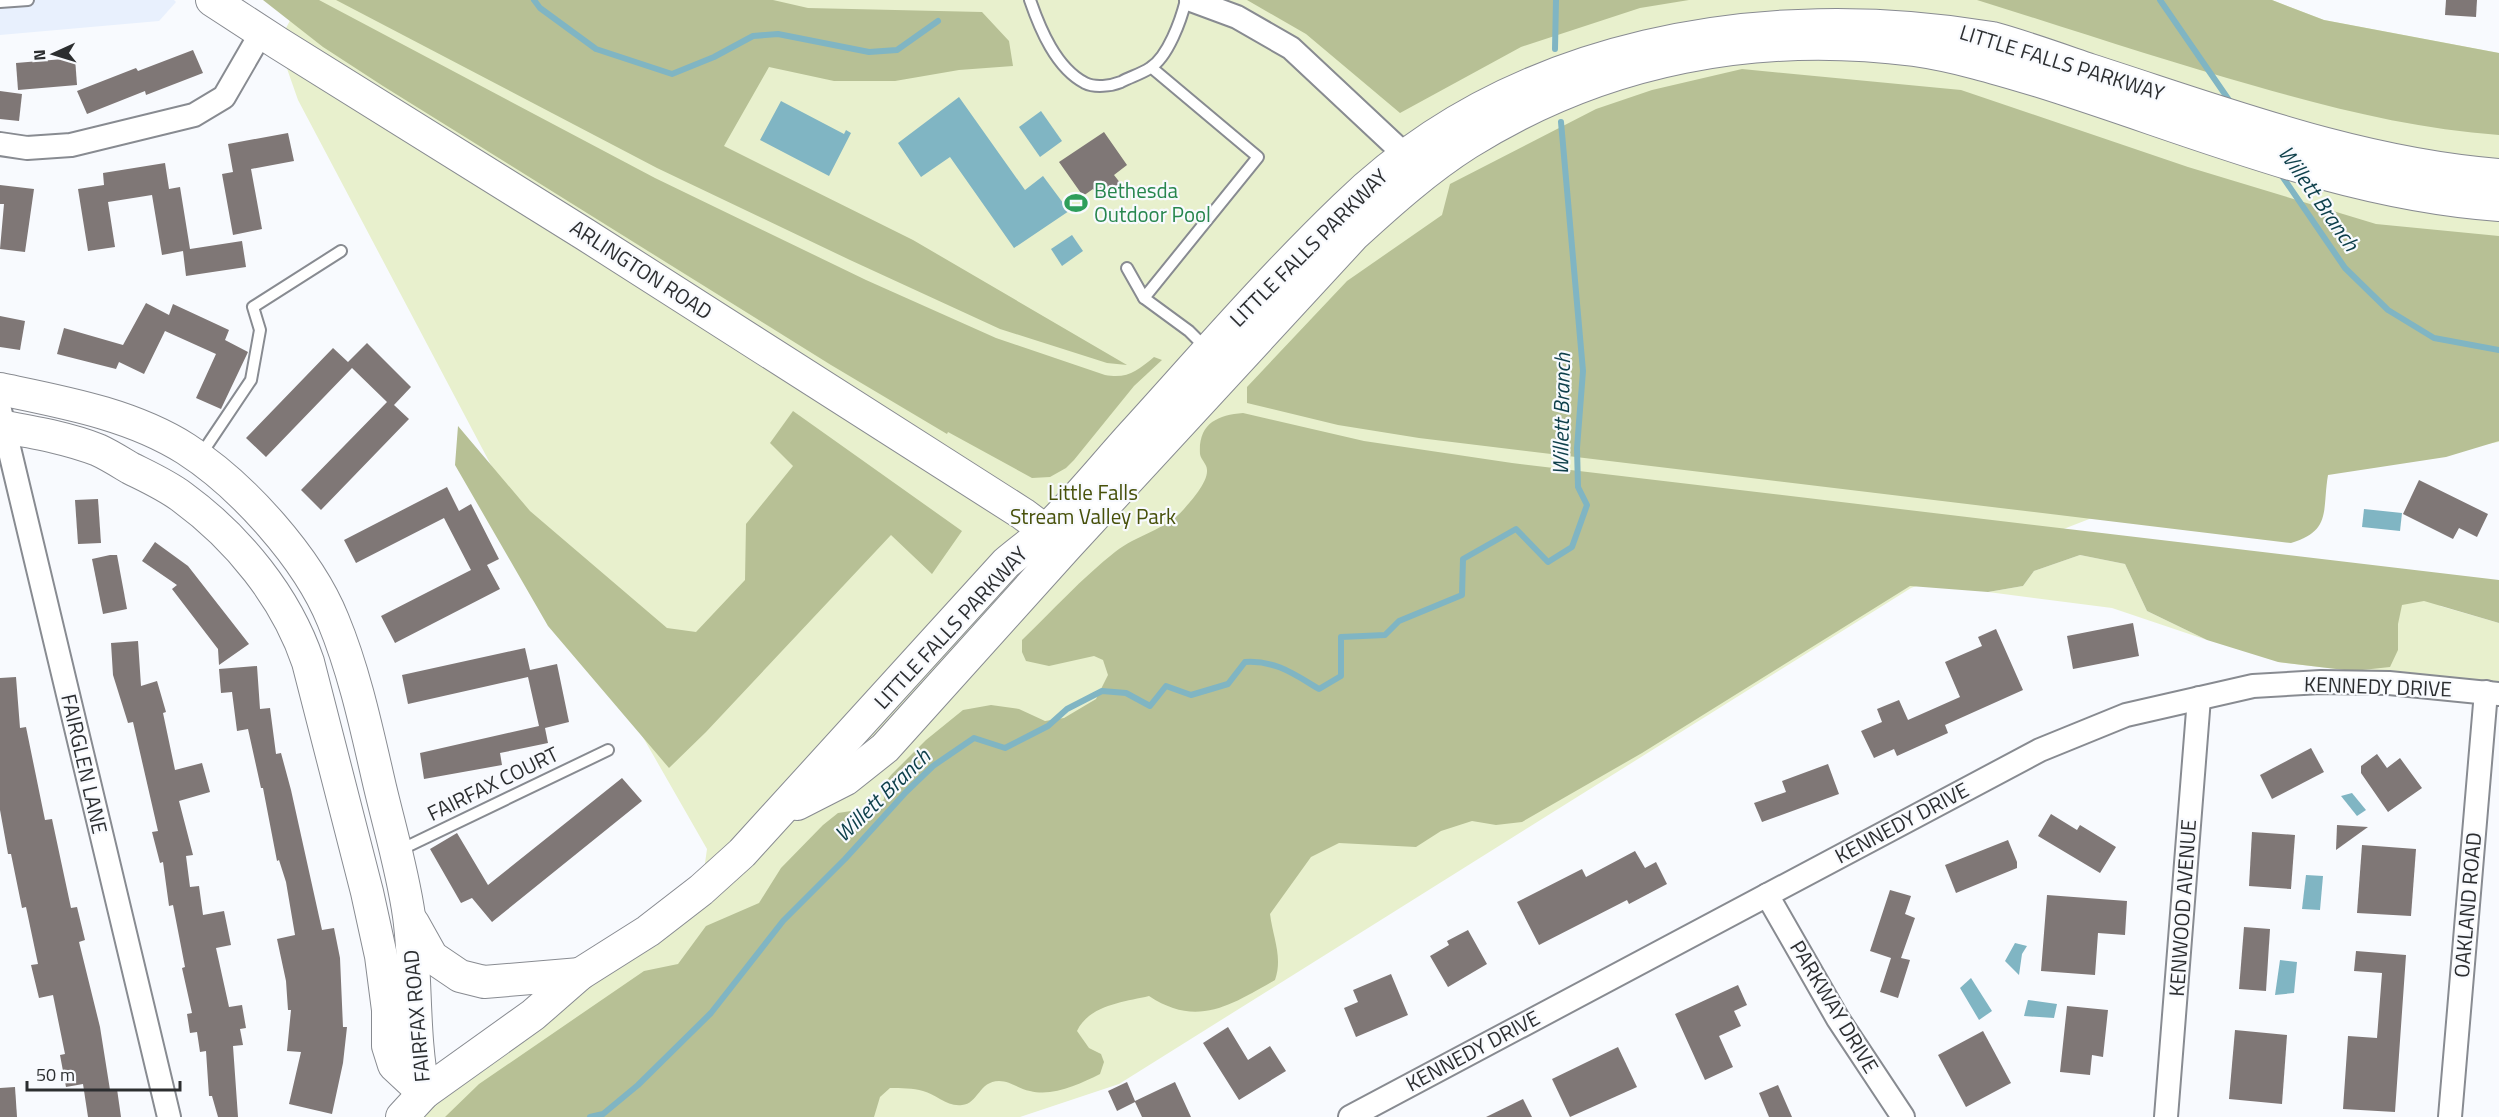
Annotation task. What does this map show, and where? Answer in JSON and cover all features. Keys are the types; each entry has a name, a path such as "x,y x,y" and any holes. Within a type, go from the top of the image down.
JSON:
{"main road":[{"name":"ARLINGTON ROAD","path":"212,0 261,33 586,235 1056,538"},
{"name":"LITTLE FALLS PARKWAY","path":"1056,538 1391,201 1415,164 1447,124 1489,99 1552,69 1604,49 1709,24 1777,16 1845,17 1911,22 1994,38 2268,128 2398,161 2499,175"},
{"name":"LITTLE FALLS PARKWAY","path":"402,1117 424,1093 533,1015 580,974 648,932 701,891 777,814 846,779 885,748 1032,587 1056,538 1209,350 1331,220 1415,164 1566,92 1636,67 1704,52 1772,44 1831,44 1916,51 1966,61 2038,81 2295,166 2409,194 2499,205"},
{"name":"FAIRFAX ROAD","path":"0,389 72,404 139,426 185,449 234,485 266,519 309,577 333,618 352,674 395,853 409,916 418,1066 424,1093"},
{"name":"FAIRFAX ROAD","path":"1,421 98,450 153,479 181,496 230,539 260,573 299,636 315,688 381,956 388,1010 388,1046 394,1065 424,1093"},
{"path":"409,916 432,957 460,976 484,982 580,974"}],"street":[{"path":"1191,0 1237,17 1291,48 1415,164"},
{"path":"0,144 27,148 71,145 194,115 224,97 261,33"},
{"name":"FAIRGLEN LANE","path":"1,421 169,1117"},
{"name":"KENNEDY DRIVE","path":"1350,1117 2040,750 2126,715 2253,686 2321,681 2389,683 2492,693"},
{"name":"OAKLAND ROAD","path":"2450,1117 2492,693"},
{"name":"KENWOOD AVENUE","path":"2166,1117 2199,698"},
{"path":"349,820 385,811"},
{"name":"PARKWAY DRIVE","path":"1767,895 1838,1019 1903,1117"}],"lane":[{"path":"0,3 28,0"},
{"path":"1030,0 1035,16 1054,52 1067,69 1088,85 1116,84 1152,68 1173,40 1186,0"},
{"path":"1144,298 1258,157 1152,68"},
{"path":"198,459 251,380 260,330 253,307 341,251"},
{"path":"1127,268 1144,298 1189,331 1209,350"},
{"name":"FAIRFAX COURT","path":"395,853 608,750"}],"shaded area":[{"path":"0,0 174,0 176,2 159,21 0,35"}],"green space":[{"path":"263,0 319,0 655,178 866,280 996,338 1105,375 1126,375 1154,357 1162,360 1134,386 1066,468 1050,477 1032,478 948,432 947,434 831,365 383,86 323,47"},
{"name":"Little Falls Stream Valley Park","path":"301,0 2272,0 2324,20 2499,53 2499,442 2146,497 1911,588 1119,1084 1020,1117 404,1117 701,891 707,849 538,554 298,100 278,43"},
{"path":"336,0 773,0 808,8 982,12 1009,41 1013,66 959,70 895,81 834,81 769,67 724,146 913,240 1127,365 1107,363 1000,329 850,260 657,168"},
{"path":"1247,0 1689,0 1640,8 1521,47 1400,113 1306,34"},
{"path":"1977,0 2272,0 2324,20 2499,53 2499,135 2406,123 2315,103 2185,66"},
{"path":"1742,69 1961,90 2188,167 2376,224 2499,236 2499,441 2446,457 2328,475 2323,518 2313,532 2291,543 1419,438 1338,425 1247,403 1247,387 1347,281 1442,215 1450,184 1596,109 1652,90"},
{"path":"793,411 962,531 932,574 891,535 706,732 669,768 548,626 455,465 458,426 530,511 667,628 696,632 745,580 746,524 793,466 770,443"},
{"path":"1243,413 1364,441 1512,463 2499,580 2499,623 2424,601 2402,605 2398,624 2398,650 2390,667 2353,671 2278,662 2207,640 2147,611 2125,564 2080,555 2034,571 2023,586 1988,592 1910,586 1642,753 1522,822 1496,825 1472,821 1441,831 1416,847 1339,843 1311,857 1270,914 1278,955 1275,980 1244,998 1198,1012 1166,1006 1149,996 1098,1010 1083,1022 1077,1031 1089,1048 1101,1054 1104,1062 1100,1074 1075,1085 1057,1091 1039,1092 1026,1090 1003,1081 992,1082 983,1088 972,1101 962,1105 946,1102 919,1090 890,1088 880,1097 874,1117 445,1117 479,1084 644,971 678,964 706,926 759,903 781,868 823,825 838,813 877,807 884,799 883,785 891,775 926,740 963,710 991,705 1019,709 1045,721 1064,718 1096,699 1108,675 1103,660 1094,656 1049,666 1026,661 1022,652 1022,640 1115,552 1169,522 1184,509 1199,491 1207,475 1207,468 1200,454 1202,435 1206,428 1217,419"},
{"path":"2080,555 2125,564 2147,611 2207,640 2112,608 1988,592 2023,586 2034,571"},
{"path":"2347,587 2440,600 2440,606 2499,623 2499,682 2386,670 2353,671 2278,662"}],"water":[{"path":"959,97 1025,190 1043,176 1069,211 1014,248 950,157 921,177 898,143"},
{"path":"781,101 844,134 846,130 851,133 829,176 760,140"},
{"path":"1041,111 1062,141 1040,157 1019,127"},
{"path":"1072,235 1083,251 1062,266 1051,249"},
{"path":"2364,509 2402,513 2400,531 2362,527"},
{"path":"2352,793 2366,810 2357,816 2341,796"},
{"path":"2306,875 2323,876 2320,910 2302,909"},
{"path":"2015,943 2027,946 2022,954 2019,975 2005,961"},
{"path":"2280,960 2297,962 2294,993 2275,995"},
{"path":"1971,978 1992,1011 1979,1020 1960,988"},
{"path":"2028,1000 2057,1004 2054,1018 2024,1016"}],"building":[{"path":"2446,0 2477,0 2476,17 2445,15"},
{"path":"193,50 203,73 146,95 145,91 87,114 77,91 136,68 138,71"},
{"path":"75,58 77,85 18,90 16,63"},
{"path":"0,91 22,94 19,121 0,119"},
{"path":"1104,132 1127,165 1114,175 1121,184 1101,200 1093,189 1083,196 1059,162"},
{"path":"288,133 294,161 251,169 262,229 233,235 222,174 233,172 228,144"},
{"path":"165,163 169,189 180,187 190,249 242,241 246,267 186,276 183,251 162,255 152,195 108,202 115,247 88,251 78,189 104,185 103,173"},
{"path":"0,185 34,189 25,252 0,249 4,204 0,204"},
{"path":"146,303 169,315 173,304 229,330 225,340 248,352 221,409 196,398 216,354 165,331 144,374 119,362 116,369 57,354 64,328 123,345"},
{"path":"0,316 25,321 20,350 0,347"},
{"path":"367,343 411,387 394,405 409,419 321,510 301,490 387,402 352,368 266,457 246,438 333,348 348,362"},
{"path":"2419,480 2488,514 2477,537 2459,528 2453,539 2403,514"},
{"path":"447,487 459,511 471,504 499,559 487,565 500,589 395,643 381,616 471,570 444,518 356,563 344,540"},
{"path":"98,499 101,543 78,544 75,500"},
{"path":"155,542 188,566 249,644 219,665 218,649 172,589 177,585 142,561"},
{"path":"117,555 127,609 103,614 92,559"},
{"path":"2133,623 2139,656 2073,669 2067,636"},
{"path":"1996,629 2023,690 1945,725 1948,733 1897,756 1894,749 1874,758 1861,731 1882,722 1877,709 1899,700 1908,720 1960,697 1945,662 1982,646 1978,637"},
{"path":"138,641 141,686 157,681 166,712 163,713 175,770 202,763 210,792 179,801 193,855 186,856 190,887 199,886 203,915 224,911 231,945 216,948 229,1007 242,1005 246,1028 240,1029 243,1045 233,1046 238,1117 218,1117 212,1096 209,1096 206,1051 200,1052 197,1032 190,1033 187,1014 192,1013 182,968 185,967 173,905 169,906 163,862 160,863 152,832 158,831 133,722 128,723 113,675 111,643"},
{"path":"525,648 530,670 557,664 569,722 545,728 548,743 500,753 502,765 424,779 420,753 539,726 528,677 408,704 402,675"},
{"path":"257,666 260,709 270,708 276,754 281,753 291,790 322,930 334,928 340,958 343,1027 347,1027 343,1063 332,1114 289,1104 301,1052 287,1051 291,1010 288,1010 286,981 277,939 295,935 286,882 279,860 277,861 263,788 261,788 248,729 237,731 232,692 221,693 219,669"},
{"path":"16,677 20,728 26,727 45,820 52,819 71,908 77,907 85,940 79,942 100,1027 110,1090 117,1089 121,1117 88,1117 83,1084 66,1087 60,1055 65,1054 53,995 39,998 31,965 38,964 26,907 22,908 11,854 8,854 0,810 0,678"},
{"path":"2311,748 2324,772 2272,799 2260,775"},
{"path":"2377,754 2387,768 2400,758 2422,788 2388,812 2361,773 2361,766"},
{"path":"1828,764 1839,794 1762,822 1754,803 1786,792 1782,781"},
{"path":"622,778 642,801 492,922 472,898 461,903 430,849 457,833 488,885"},
{"path":"2051,814 2077,830 2080,825 2116,847 2100,873 2038,836"},
{"path":"2337,825 2368,827 2336,850"},
{"path":"2252,832 2295,835 2291,889 2249,886"},
{"path":"2008,840 2017,862 2017,868 1956,893 1945,865"},
{"path":"2362,845 2416,849 2411,916 2357,913"},
{"path":"1635,851 1645,868 1656,862 1667,884 1629,904 1627,900 1539,945 1517,902 1582,869 1586,877"},
{"path":"1890,890 1911,896 1905,914 1915,918 1901,958 1910,960 1898,998 1880,992 1891,958 1870,951"},
{"path":"2047,895 2127,901 2125,935 2098,933 2095,975 2041,971"},
{"path":"2244,927 2270,929 2266,991 2239,989"},
{"path":"1468,930 1487,964 1448,987 1430,956 1449,945 1447,941"},
{"path":"2356,951 2406,955 2395,1112 2343,1109 2348,1036 2377,1038 2382,973 2354,971"},
{"path":"1391,974 1408,1015 1356,1037 1344,1008 1358,1002 1353,990"},
{"path":"1738,985 1747,1005 1734,1011 1741,1026 1719,1036 1733,1067 1705,1080 1675,1014"},
{"path":"2067,1006 2108,1010 2103,1057 2092,1055 2090,1075 2060,1072"},
{"path":"1228,1027 1248,1060 1270,1046 1286,1071 1239,1100 1203,1043"},
{"path":"2235,1030 2287,1035 2282,1104 2229,1099"},
{"path":"1983,1031 2011,1083 1966,1107 1938,1055"},
{"path":"1618,1047 1637,1087 1570,1117 1552,1079"},
{"path":"1127,1082 1135,1101 1175,1082 1191,1117 1142,1117 1135,1102 1117,1111 1108,1091"},
{"path":"1778,1085 1792,1117 1769,1117 1759,1093"},
{"path":"15,1087 17,1117 0,1117 0,1088"},
{"path":"1523,1099 1532,1117 1486,1117"}],"waterway":[{"path":"534,0 540,8 596,49 672,74 714,57 753,36 778,34 869,52 897,50 938,21"},
{"name":"Willett Branch","path":"1555,49 1556,0"},
{"name":"Willett Branch","path":"2160,0 2231,103"},
{"name":"Willett Branch","path":"590,1117 603,1114 638,1085 711,1013 783,921 845,859 906,792 933,766 974,738 1005,748 1048,726 1067,709 1102,691 1126,693 1150,706 1166,686 1191,695 1228,684 1245,662 1275,666 1293,673 1319,689 1341,676 1341,637 1385,635 1399,621 1462,595 1463,559 1516,529 1548,562 1572,547 1587,505 1578,487 1577,448 1583,371 1561,122"},
{"name":"Willett Branch","path":"2280,173 2345,268 2388,310 2434,338 2499,350"}],"place":[{"name":"Bethesda Outdoor Pool","path":"1076,203"}]}
